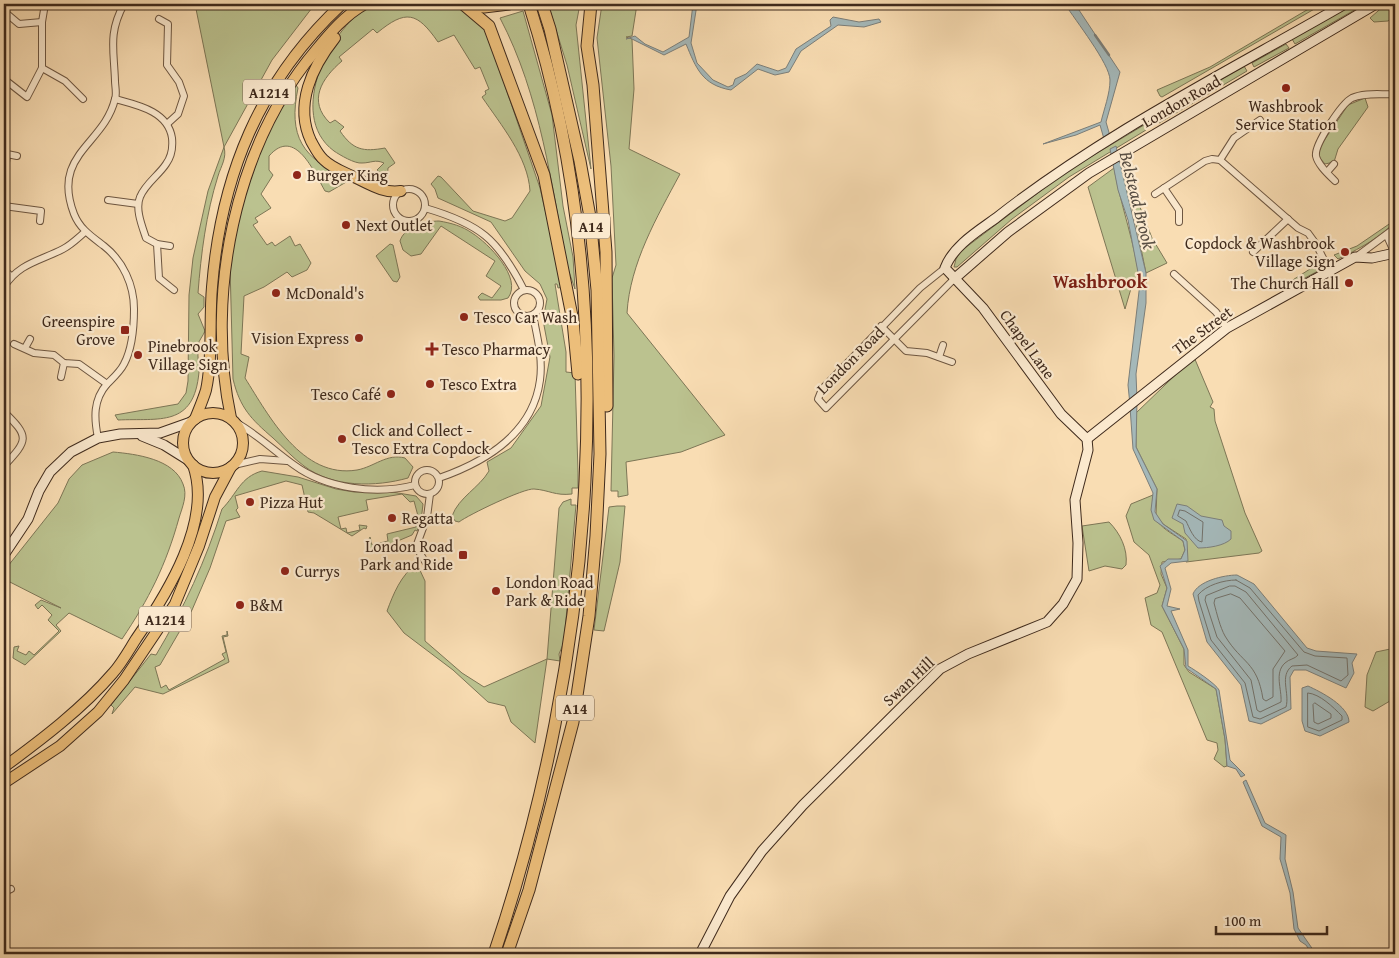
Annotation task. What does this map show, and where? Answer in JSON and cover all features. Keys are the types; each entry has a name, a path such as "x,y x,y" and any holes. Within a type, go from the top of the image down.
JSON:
{"highway":[{"path":"464,4 484,7 509,4"},
{"name":"A14","path":"464,4 489,26 544,175 572,312 579,382 586,407"},
{"name":"A14","path":"494,954 514,894 556,720 572,621 580,538 586,407 583,287 575,209 566,148 540,39 529,4"},
{"name":"A14","path":"507,954 529,890 573,722 589,616 596,536 600,454 597,290 590,217 580,161 550,30 542,4"},
{"name":"A14","path":"591,4 587,46 593,85 605,242 608,342 607,421 600,454"}],"main road":[{"name":"A1214","path":"193,420 206,387 214,259 233,172 248,135 274,83 320,24 342,4"},
{"name":"A1214","path":"233,420 224,377 223,292 235,218 243,184 264,130 283,95 329,34 361,6"},
{"path":"361,6 315,66 304,109 307,132 317,153 328,164 386,192 401,191"},
{"path":"216,412 233,420 242,432 243,446 239,459 232,466 216,473 207,472 190,462 183,443 185,432 193,420 208,413 216,412"},
{"name":"A1214","path":"4,767 44,738 113,673 165,597 185,550 196,512 198,488 190,462"},
{"name":"A1214","path":"4,783 60,746 98,712 124,680 175,604 199,546 215,497 232,466"}],"street":[{"path":"4,79 27,97 42,68 42,22 45,4"},
{"path":"98,438 95,410 98,398 107,384 122,368 127,356 133,320 133,295 120,263 107,249 85,232 77,221 71,207 70,177 80,152 96,135 116,99 111,45 117,15 124,4"},
{"name":"London Road","path":"1345,4 1098,147 1064,168 994,219 961,245 949,258 944,268 920,288 881,326 822,389 818,399 826,408 893,338 954,279 1025,220 1107,162 1376,4"},
{"path":"6,13 19,24 42,22"},
{"path":"159,19 168,24 165,53 167,65 179,82 184,96 178,114 167,124"},
{"path":"42,68 65,82 83,99"},
{"path":"1335,181 1316,158 1316,148 1343,106 1355,97 1395,94"},
{"path":"116,99 140,105 155,113 167,124 172,146 171,156 144,189 138,204 146,238 157,244 170,246"},
{"path":"1220,160 1234,138 1260,120"},
{"path":"4,180 7,154 17,156"},
{"path":"1155,194 1205,161 1212,159 1220,160 1308,234 1330,270"},
{"path":"1327,172 1334,164"},
{"path":"1164,188 1179,210 1179,222"},
{"path":"412,190 420,194 425,208 416,220 402,220 393,208 394,198 401,191 412,190"},
{"path":"108,200 138,204"},
{"path":"4,206 41,211 40,221"},
{"path":"425,208 457,218 484,234 506,259 524,290"},
{"path":"1253,252 1288,219"},
{"name":"The Street","path":"1087,439 1227,328 1355,257 1387,236 1395,228"},
{"path":"4,287 11,276 27,264 65,248 85,232"},
{"path":"1355,257 1372,258 1395,253 1387,236"},
{"path":"157,244 158,274 163,283 174,290"},
{"name":"Chapel Lane","path":"944,268 983,308 1061,414 1087,439"},
{"path":"4,270 11,276"},
{"path":"1174,274 1216,312 1227,328"},
{"path":"524,290 533,291 539,297 540,308 533,315 520,314 515,307 516,296 524,290"},
{"path":"439,478 462,470 489,455 510,440 527,418 540,381 540,355 533,315"},
{"path":"881,326 906,351 939,357 952,362"},
{"path":"25,348 30,339"},
{"path":"14,344 34,353 54,355 64,363 75,363 83,366 107,384"},
{"path":"939,357 943,344"},
{"path":"62,378 64,363"},
{"path":"4,412 21,428 24,435 20,448 4,466"},
{"path":"4,555 28,519 39,491 50,472 71,452 98,438 120,434 169,431 193,420"},
{"path":"233,420 252,431 289,461 313,476 347,487 373,489 415,485"},
{"path":"138,434 164,445 190,462"},
{"name":"Swan Hill","path":"700,954 730,896 762,851 804,805 940,669 968,654 1047,622 1063,604 1077,579 1076,500 1088,450 1087,439"},
{"path":"232,466 260,458 289,461"},
{"path":"426,563 416,547 427,518 430,494 438,487 439,478 432,470 423,470 416,476 415,485 420,492 430,494"},
{"path":"4,892 11,889"}],"green space":[{"path":"195,4 315,4 272,60 224,147"},
{"path":"374,4 455,4 474,14 488,36 540,188 563,287 558,288 557,284 555,284 566,352 566,372 575,373 578,488 572,488 572,494 534,489 528,490 496,502 459,522 455,521 452,516 459,503 480,483 489,471 487,462 511,448 541,406 550,357 543,320 547,299 540,284 525,271 491,222 438,198 431,184 438,176 441,177 473,211 505,221 512,218 530,191 528,178 519,154 482,97 486,94 485,91 489,89 480,67 475,69 454,35 438,42 424,25 411,17 404,17 387,25 377,33 373,29 339,57 342,61 323,82 318,98 323,115 330,123 335,120 344,127 340,131 354,146 371,150 385,148 395,163 388,168 387,179 377,170 384,163 375,161 359,163 352,161 334,151 320,135 314,116 314,94 320,71 330,49 343,30 358,14"},
{"path":"548,4 580,4 576,25 591,169 567,65"},
{"path":"602,4 637,4 632,36 626,37 632,39 634,89 629,149 680,174 639,258 629,294 627,313 725,435 681,452 626,462 628,495 618,497 618,491 611,491 614,356 612,278 616,265 611,166 597,38"},
{"path":"1317,4 1323,4 1162,97 1160,96 1157,90 1210,67"},
{"path":"1354,4 1365,4 1295,44 1292,39"},
{"path":"1386,4 1395,4 1395,16 1388,21 1374,22 1370,18"},
{"path":"523,11 552,115 563,206 573,257 575,289 568,269 550,173 535,110 526,78 500,18"},
{"path":"1286,44 1289,48 1254,67 1252,63"},
{"path":"1244,66 1247,71 1159,123 1157,117"},
{"path":"296,85 298,88 295,120 297,133 302,144 319,163 348,178 348,181 329,192 325,191 303,155 295,149 287,146 278,148 269,156 269,170 273,175 261,194 271,208 255,218 258,222 253,225 267,245 272,242 275,246 290,236 295,246 300,244 311,263 307,270 292,277 287,272 264,287 244,296 241,354 249,357 245,378 276,426 289,442 304,455 320,465 337,470 357,470 392,457 405,458 413,467 408,478 382,483 355,484 341,482 315,473 296,460 258,425 247,412 239,398 233,379 230,266 238,215 269,127"},
{"path":"1365,98 1368,107 1338,149 1334,162 1325,164 1319,157 1319,148 1348,105"},
{"path":"1144,125 1146,130 1069,177 1012,219 957,267 954,267 961,251 1067,171"},
{"path":"224,147 224,158 210,205 201,264 198,293 204,297 204,307 198,314 205,331 198,345 199,372 196,390 190,403 182,411 172,416 147,420 118,420 115,415 178,404 186,393 188,381 189,295 193,258 208,191"},
{"path":"1120,162 1126,171 1152,238 1167,263 1146,273 1134,214 1124,186"},
{"path":"1114,168 1135,254 1140,283 1132,285 1125,309 1088,187"},
{"path":"1395,220 1378,237 1361,247 1338,259 1334,255 1357,246"},
{"path":"439,221 456,225 468,231 479,238 494,253 502,262 511,281 511,290 508,298 480,300 478,297 482,293 492,298 501,286 486,276 495,261 441,226 421,254 411,256 403,250 400,241 406,232 428,222"},
{"path":"390,244 393,245 400,277 397,282 393,281 376,256"},
{"path":"1321,262 1318,271 1290,286 1288,283"},
{"path":"1194,357 1213,402 1210,407 1214,409 1215,421 1245,513 1262,551 1259,553 1186,562 1186,539 1163,524 1156,515 1157,489 1136,447 1136,413"},
{"path":"113,452 143,456 163,463 172,469 183,484 184,501 162,566 148,596 122,639 69,613 56,625 61,631 25,665 13,658 14,647 19,646 17,651 26,655 29,651 34,655 59,631 48,620 52,615 42,605 38,609 35,605 41,600 61,608 4,579 4,571 58,503 69,479 82,465"},
{"path":"262,471 298,477 336,489 354,492 392,492 416,496 423,504 421,521 417,531 415,530 412,535 374,551 366,546 370,537 372,545 388,541 387,534 416,527 414,518 418,516 414,501 410,502 402,494 366,500 368,510 338,517 341,529 346,528 347,533 314,513 308,512 302,485 286,481 235,496 238,508 236,510 240,517 226,521 210,568 192,610 160,665 155,667 161,688 166,685 169,690 225,659 222,654 226,652 222,636 227,635 227,631 228,636 223,637 229,662 163,694 135,687 112,714 114,708 111,705 151,654 156,655 176,620 201,565 222,509 249,477"},
{"path":"1153,495 1153,512 1156,518 1163,528 1183,541 1185,550 1181,559 1162,562 1161,574 1167,588 1162,606 1184,649 1184,665 1189,672 1216,689 1225,739 1227,766 1224,767 1214,759 1218,750 1217,743 1207,740 1162,632 1151,625 1145,598 1157,593 1160,585 1149,555 1134,542 1126,516 1131,504"},
{"path":"571,499 571,505 576,505 564,642 559,654 560,661 547,659 559,508 563,502"},
{"path":"625,506 620,562 604,631 594,630 609,507"},
{"path":"1109,522 1117,531 1122,542 1126,553 1126,565 1122,569 1105,566 1089,571 1082,526"},
{"path":"359,525 367,526 366,529 364,528 352,536 347,533 360,530"},
{"path":"417,564 425,581 425,641 462,673 484,687 547,659 535,743 511,722 505,706 488,702 453,670 404,633 387,611 402,579"},
{"path":"1395,648 1395,698 1373,711 1365,707 1367,675 1376,652"}],"water":[{"path":"693,4 697,4 691,43 697,63 713,80 728,87 733,85 735,79 746,74 757,64 778,71 786,68 796,49 831,26 830,20 833,17 859,22 879,19 881,22 864,27 838,25 801,51 789,72 775,75 758,69 731,90 713,84 701,74 686,44 664,55 630,38 626,39 635,36 645,44 663,52 689,37"},
{"path":"1065,4 1075,4 1120,72 1106,122 1112,143 1106,146 1100,125 1076,135 1043,144 1101,122 1109,91 1110,80 1104,64"},
{"path":"1116,146 1146,273 1146,303 1136,374 1137,399 1130,405 1128,385 1140,283 1128,220 1118,190 1110,149"},
{"path":"1137,401 1136,447 1157,489 1155,512 1163,524 1187,541 1188,561 1171,563 1165,568 1171,589 1167,606 1180,609 1171,611 1188,650 1188,666 1210,681 1219,690 1230,760 1245,775 1241,777 1236,769 1227,766 1225,739 1216,689 1186,668 1184,649 1162,606 1167,588 1160,566 1168,559 1181,559 1185,550 1183,541 1154,520 1151,510 1153,493 1133,449 1130,407"},
{"path":"1177,504 1187,506 1201,516 1222,520 1224,526 1231,531 1231,539 1220,545 1198,548 1185,533 1183,524 1172,518"},
{"path":"1237,575 1254,584 1307,648 1316,651 1357,654 1352,663 1354,673 1346,688 1306,670 1294,670 1290,677 1291,709 1261,724 1249,721 1241,685 1207,642 1193,594 1196,589 1206,582 1225,576"},
{"path":"1308,686 1339,705 1348,716 1349,722 1320,736 1305,731 1302,721 1302,688"},
{"path":"1246,780 1265,823 1286,835 1285,859 1293,892 1298,928 1316,954 1312,954 1306,945 1300,941 1294,929 1290,893 1280,859 1281,837 1262,826 1243,782"}],"waterway":[{"name":"Belstead Brook","path":"1095,35 1109,55"}],"place":[{"name":"Washbrook Service Station","path":"1286,88"},
{"name":"Burger King","path":"297,175"},
{"name":"Next Outlet","path":"346,225"},
{"name":"Copdock & Washbrook Village Sign","path":"1345,252"},
{"name":"The Church Hall","path":"1349,283"},
{"name":"McDonald's","path":"276,293"},
{"name":"Tesco Car Wash","path":"464,317"},
{"name":"Greenspire Grove","path":"125,330"},
{"name":"Vision Express","path":"359,338"},
{"name":"Tesco Pharmacy","path":"432,349"},
{"name":"Pinebrook Village Sign","path":"138,355"},
{"name":"Tesco Extra","path":"430,384"},
{"name":"Tesco Café","path":"391,394"},
{"name":"Click and Collect - Tesco Extra Copdock","path":"342,439"},
{"name":"Pizza Hut","path":"250,502"},
{"name":"Regatta","path":"392,518"},
{"name":"London Road Park and Ride","path":"463,555"},
{"name":"Currys","path":"285,571"},
{"name":"London Road Park & Ride","path":"496,591"},
{"name":"B&M","path":"240,605"}],"district":[{"name":"Washbrook","path":"1100,281"}]}
